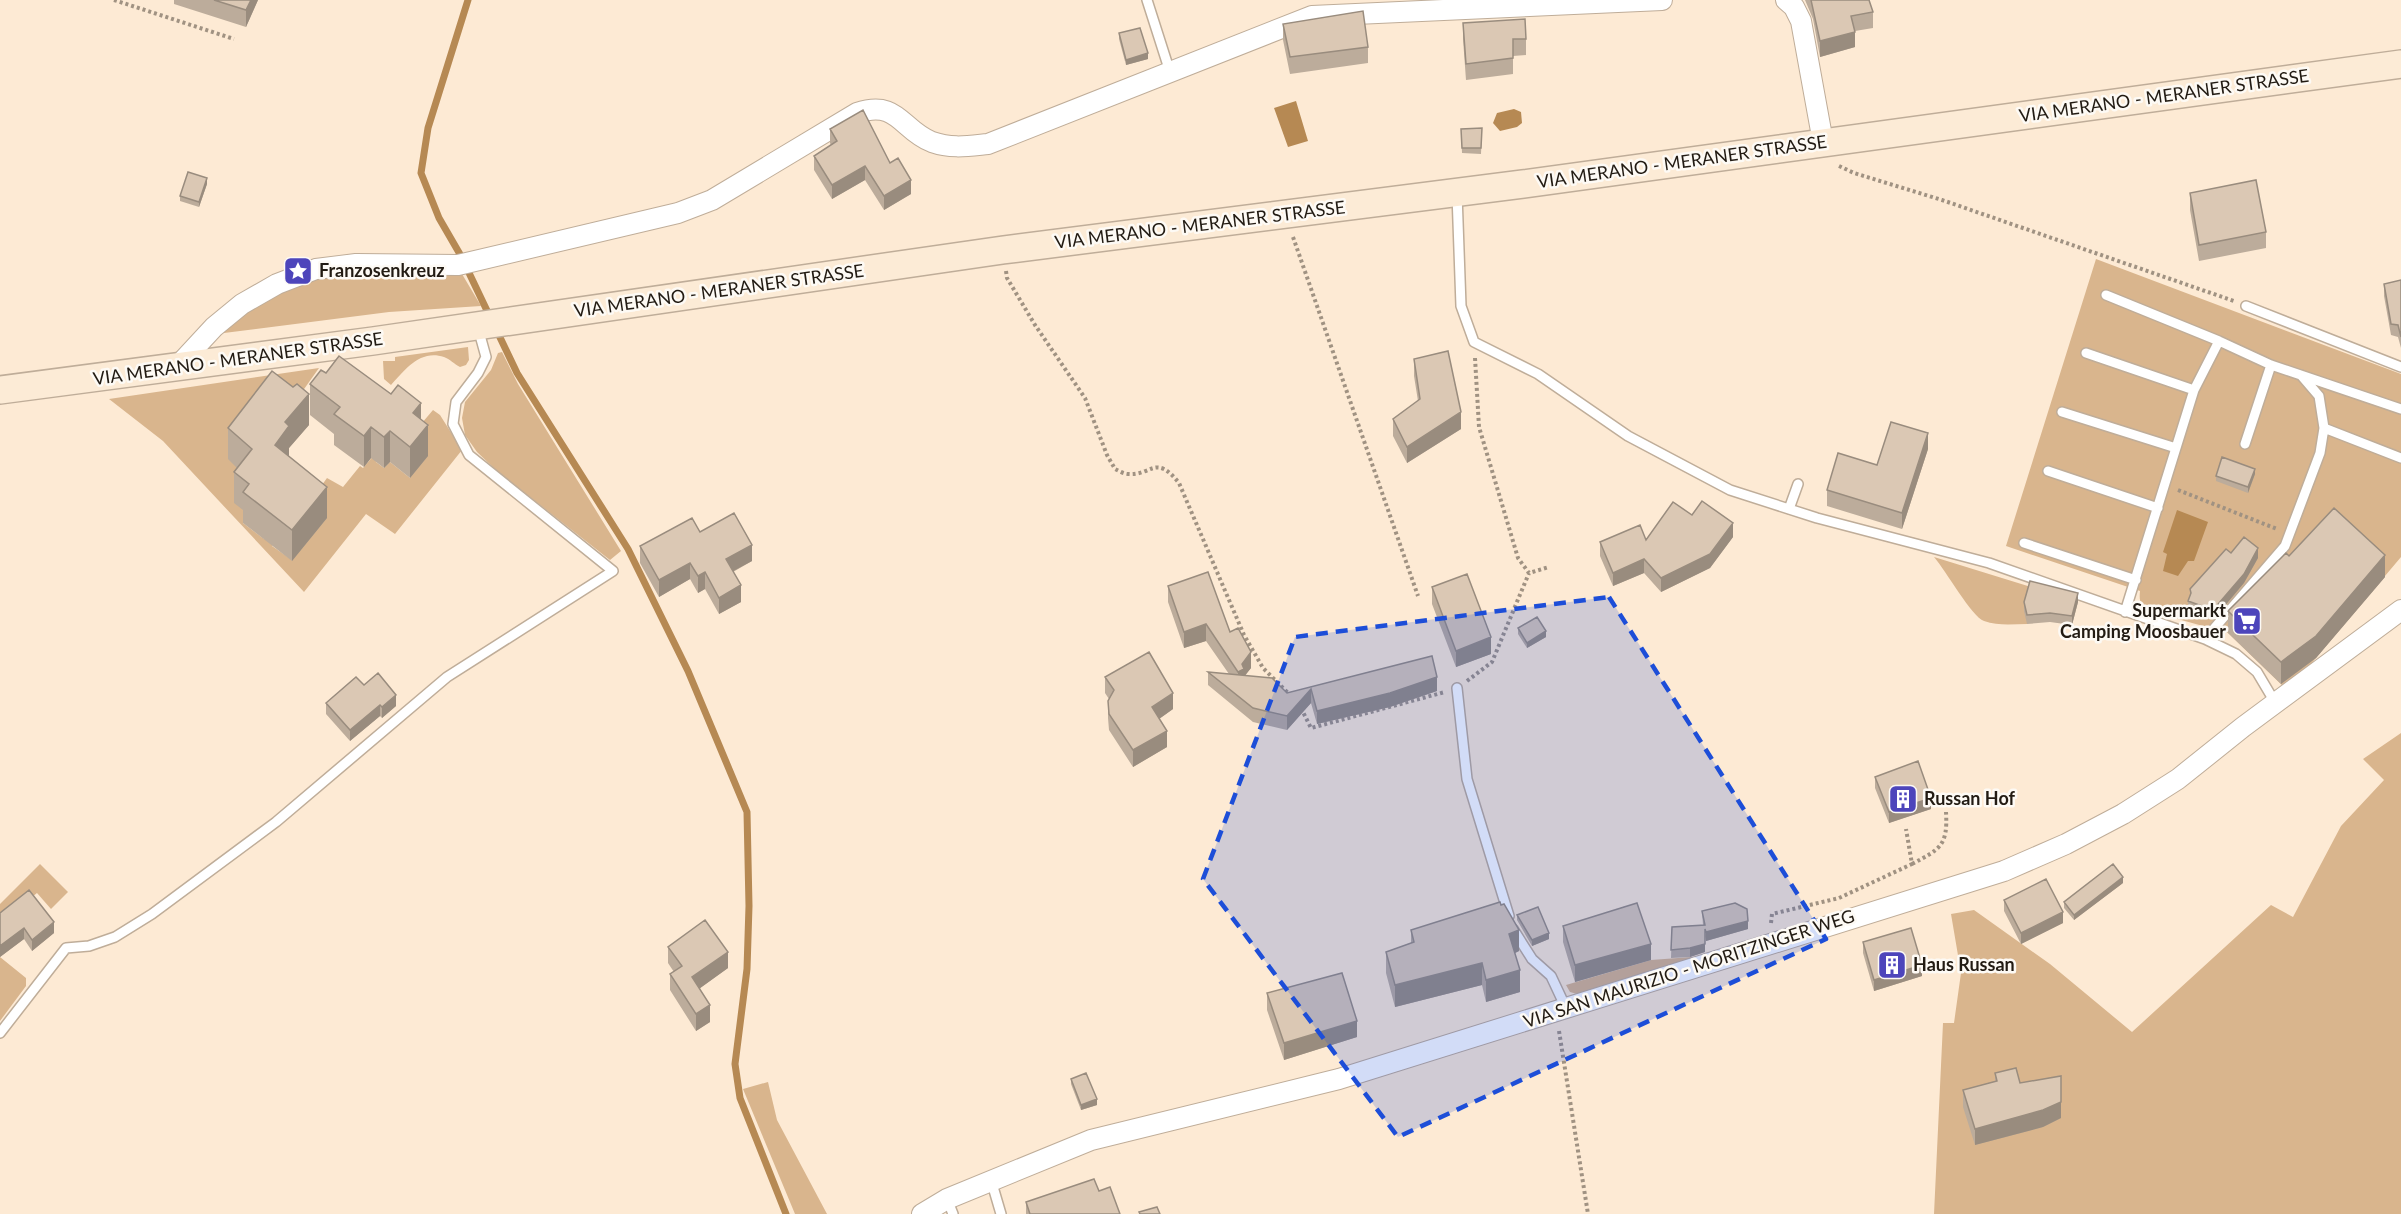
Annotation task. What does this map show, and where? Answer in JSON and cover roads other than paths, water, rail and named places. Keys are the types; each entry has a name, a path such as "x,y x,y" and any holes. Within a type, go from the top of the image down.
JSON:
{"main road":[{"name":"VIA MERANO - MERANER STRASSE","path":"0,390 176,368 1003,250 1287,213 1457,200 1823,142 2401,63"}],"street":[{"path":"176,368 214,327 242,304 277,284 316,269 356,264 466,264 686,210 712,200 857,113 873,108 889,111 929,141 953,148 988,144 1312,16 1662,0"},
{"path":"1786,0 1794,7 1801,21 1823,142"},
{"name":"VIA SAN MAURIZIO - MORITZINGER WEG","path":"922,1214 950,1207 992,1180 1091,1140 1339,1079 1782,938 2004,871 2066,844 2123,814 2178,779 2243,727 2401,610"}],"lane":[{"path":"1147,0 1170,72"},
{"path":"1457,200 1461,306 1474,342 1538,374 1628,436 1730,490 1789,509 1989,563 2205,639 2236,654 2257,672 2276,704"},
{"path":"2106,295 2219,340 2271,365 2401,409"},
{"path":"2247,306 2401,367"},
{"path":"0,1033 66,948 89,946 115,937 152,914 276,822 447,677 613,571 469,455 453,424 456,402 478,373 486,357 490,324"},
{"path":"2125,612 2194,390 2219,340"},
{"path":"2086,353 2194,390"},
{"path":"2245,444 2271,365"},
{"path":"2205,639 2284,546 2320,453 2324,428 2319,396 2300,374"},
{"path":"2062,412 2176,448"},
{"path":"2324,428 2401,458"},
{"path":"2048,471 2158,508"},
{"path":"1789,509 1798,484"},
{"path":"2024,543 2136,580"},
{"path":"1456,688 1467,779 1512,927 1532,959 1551,976 1561,1010"},
{"path":"992,1180 1001,1214"}],"waterway":[{"path":"468,0 428,128 421,173 439,218 461,256 490,317"},
{"path":"496,329 517,373 628,549 688,671 747,812 749,906 747,969 735,1064 740,1098 786,1214"}],"place":[{"name":"Franzosenkreuz","path":"298,271"},
{"name":"Supermarkt Camping Moosbauer","path":"2247,621"},
{"name":"Russan Hof","path":"1903,799"},
{"name":"Haus Russan","path":"1892,965"}]}
